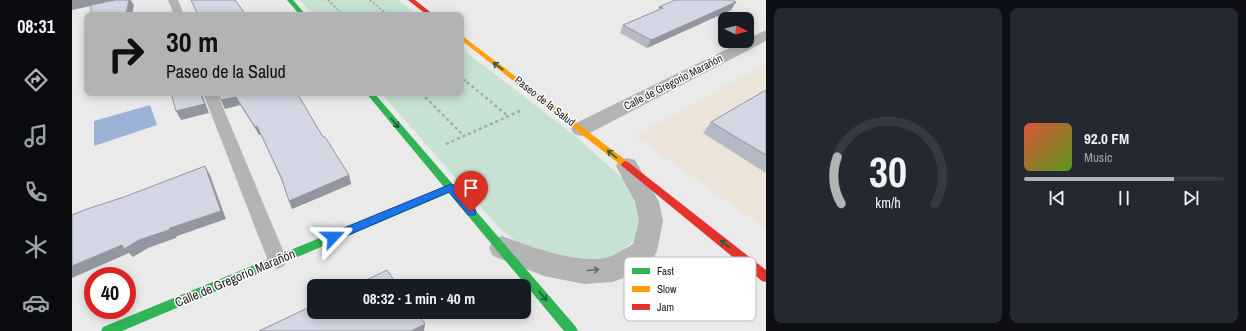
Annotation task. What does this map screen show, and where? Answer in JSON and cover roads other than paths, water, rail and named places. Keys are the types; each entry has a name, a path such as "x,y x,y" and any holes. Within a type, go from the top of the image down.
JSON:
{"street":[{"path":"290,0 300,12"},
{"path":"411,0 427,12"},
{"name":"Calle de Gregorio Marañón","path":"581,129 766,35"},
{"name":"Paseo de la Salud","path":"464,40 544,100 741,257"},
{"name":"Paseo de la Salud","path":"373,96 572,331"},
{"name":"Paseo de la Salud","path":"627,166 647,202 651,221 644,251 633,257"},
{"name":"Calle de Gregorio Marañón","path":"107,331 451,188"},
{"name":"Paseo de la Salud","path":"502,248 544,264 584,271 614,268 624,262"},
{"name":"Paseo de la Salud","path":"756,269 766,277"}],"lane":[{"path":"173,0 178,12"},
{"path":"211,96 277,260"}],"water":[{"path":"150,105 157,125 94,146 94,121"}]}
